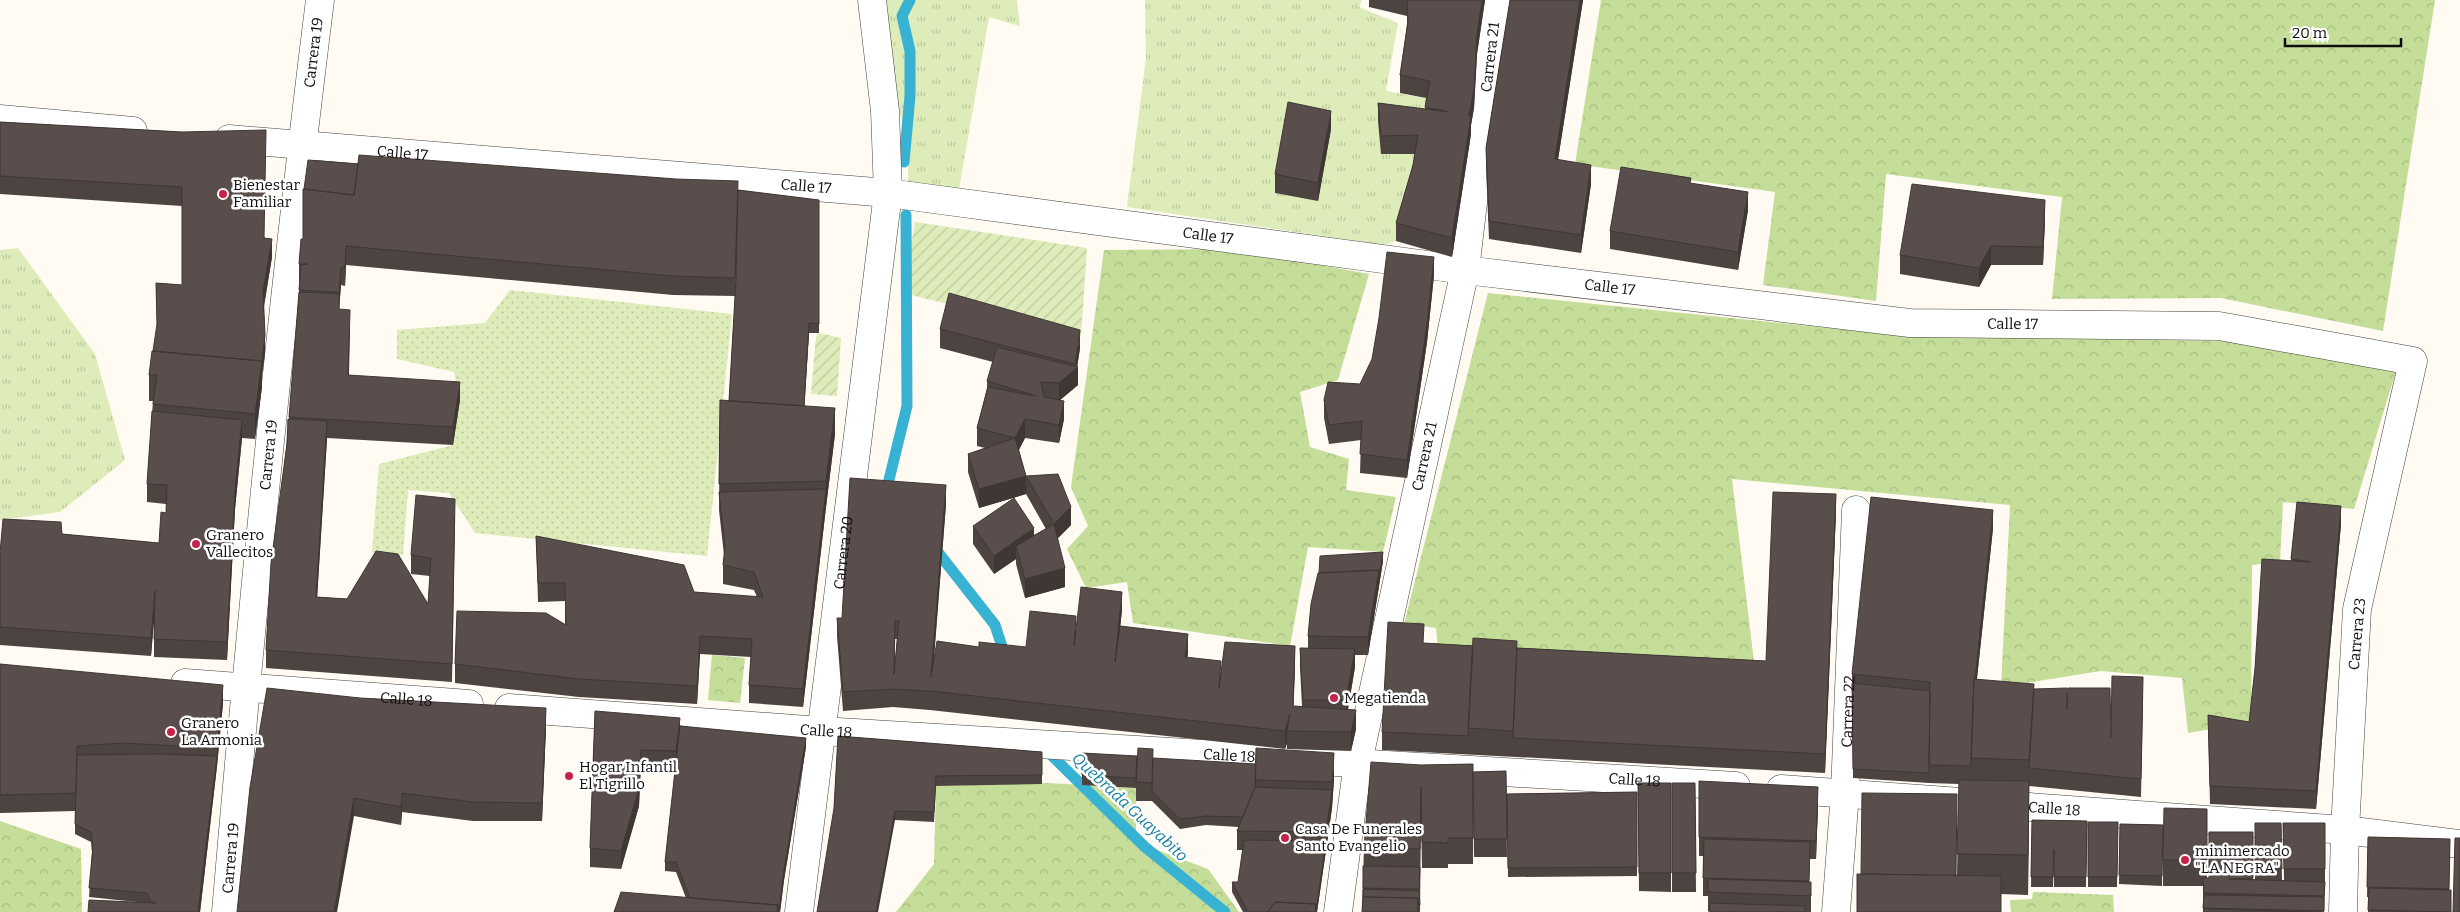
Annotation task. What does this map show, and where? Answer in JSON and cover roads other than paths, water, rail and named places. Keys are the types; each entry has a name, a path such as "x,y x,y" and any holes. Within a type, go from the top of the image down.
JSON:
{"street":[{"name":"Carrera 19","path":"226,912 245,688 302,146 320,0"},
{"name":"Carrera 20","path":"799,912 888,192 886,111 872,0"},
{"name":"Carrera 21","path":"1338,912 1358,762 1465,270 1497,0"},
{"path":"0,119 156,133"},
{"name":"Calle 17","path":"204,137 888,192 1465,270 1910,322 2219,326 2413,361"},
{"name":"Carrera 23","path":"2343,912 2345,830 2357,609 2413,361"},
{"name":"Carrera 22","path":"1836,912 1845,793 1856,510"},
{"name":"Calle 18","path":"157,681 820,731 1358,762 1845,793 2345,830 2460,844"}],"waterway":[{"name":"Quebrada Guayabito","path":"904,162 910,96 910,51 902,16 910,0"},
{"path":"892,494 887,488 907,406 906,215"},
{"path":"933,546 995,625 1006,659"},
{"name":"Quebrada Guayabito","path":"1044,748 1145,847 1225,912"}],"place":[{"name":"Bienestar Familiar","path":"223,194"},
{"name":"Granero Vallecitos","path":"196,544"},
{"name":"Megatienda","path":"1334,698"},
{"name":"Granero La Armonia","path":"171,732"},
{"name":"Hogar Infantil El Tigrillo","path":"569,776"},
{"name":"Casa De Funerales Santo Evangelio","path":"1285,838"},
{"name":"minimercado \"LA NEGRA\"","path":"2185,860"}]}
